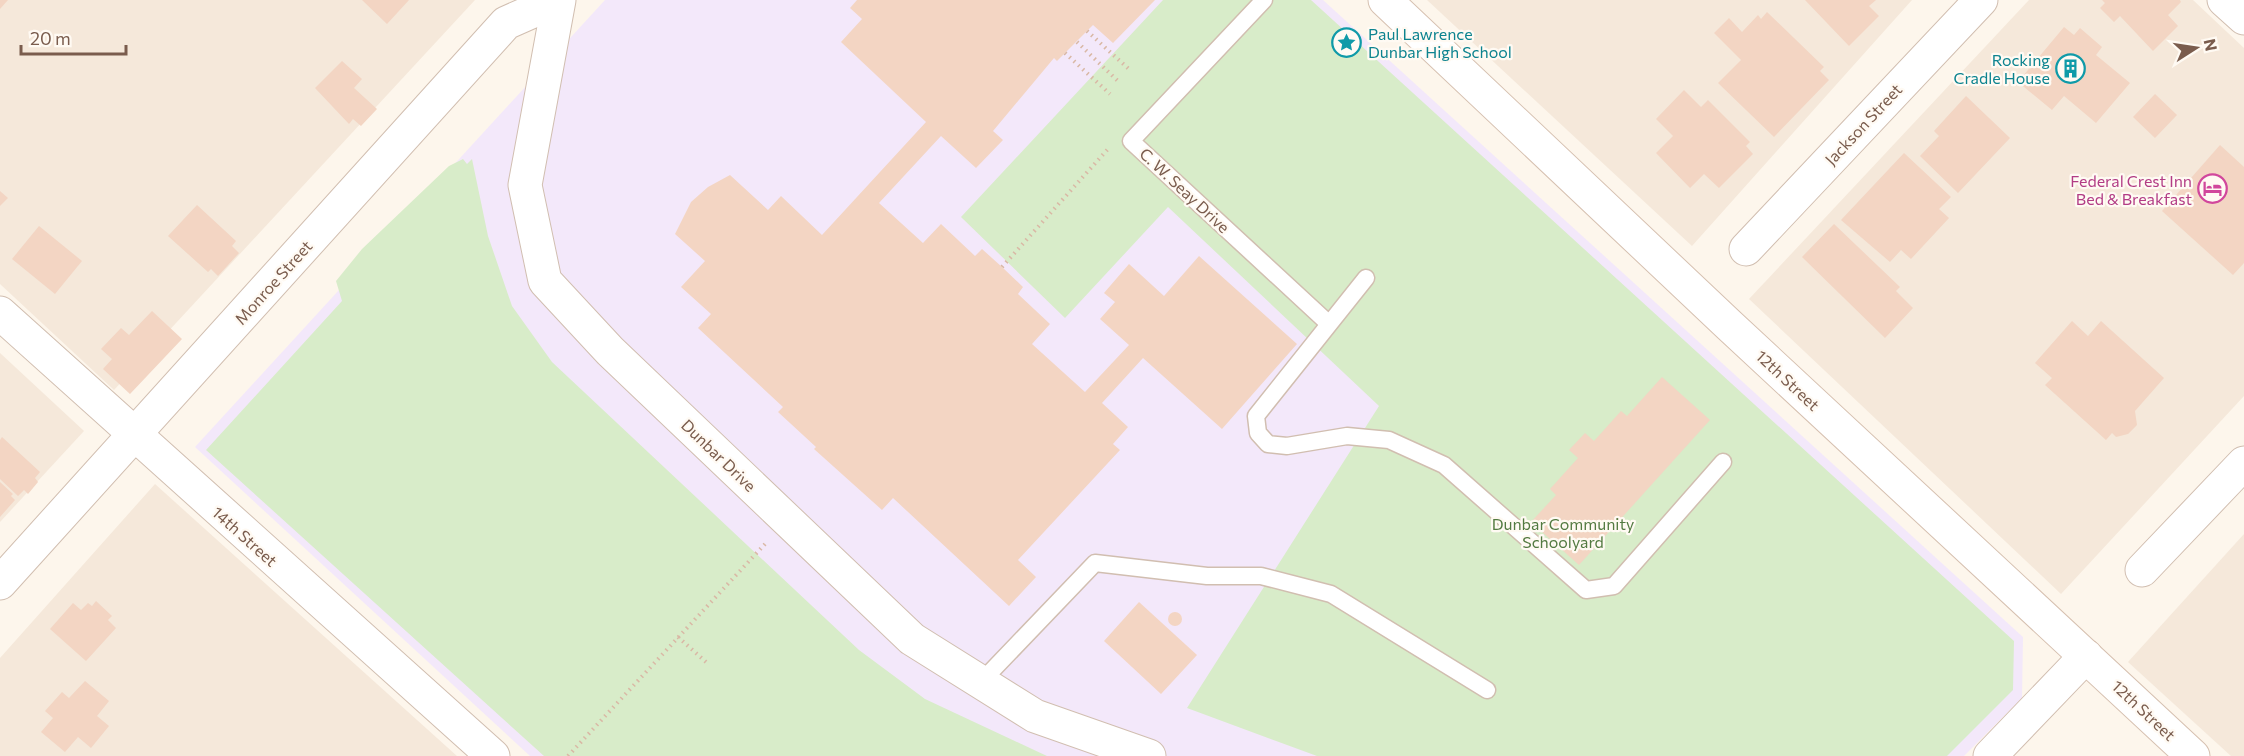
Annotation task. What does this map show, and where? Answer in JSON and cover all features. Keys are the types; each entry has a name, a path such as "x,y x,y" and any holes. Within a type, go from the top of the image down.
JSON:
{"street":[{"name":"Monroe Street","path":"0,583 506,23 559,0"},
{"name":"Dunbar Drive","path":"559,0 525,185 545,281 610,351 912,639 1035,716 1149,756"},
{"name":"12th Street","path":"1385,0 1720,317 2193,756"},
{"name":"Jackson Street","path":"1746,249 1981,0"},
{"path":"2224,0 2244,18"},
{"name":"14th Street","path":"0,313 134,436 493,756"},
{"path":"2142,570 2244,463"},
{"path":"1990,756 2086,656"}],"lane":[{"name":"C. W. Seay Drive","path":"1264,0 1131,141 1328,323"},
{"path":"1366,278 1328,323 1257,416 1258,433 1268,444 1287,446 1347,436 1389,440 1408,448 1444,465 1586,590 1614,586 1723,462"},
{"path":"981,682 1095,562 1207,576 1261,576 1331,594 1487,690"}],"path":[{"path":"1087,31 1131,71"},
{"path":"1077,42 1120,83"},
{"path":"1065,53 1110,94"},
{"path":"1002,267 1112,145"},
{"path":"568,756 765,543"},
{"path":"678,637 706,662"}],"shaded area":[{"path":"0,0 475,0 114,390 0,284"},
{"path":"605,0 1323,0 2023,637 2022,698 1964,756 530,756 195,447"},
{"path":"1427,0 1912,0 1692,246"},
{"path":"2029,0 2193,0 2244,48 2244,396 2061,594 1749,299"},
{"path":"0,353 84,431 0,522"},
{"path":"155,484 457,756 0,756 0,658"},
{"path":"2244,534 2244,756 2231,756 2128,662"}],"green space":[{"name":"Dunbar Community Schoolyard","path":"1163,0 1311,0 2014,641 2013,690 1947,756 1317,756 1187,708 1379,406 1168,207 1065,318 961,217"},
{"path":"463,159 467,164 472,159 488,236 512,306 552,362 859,650 925,699 1047,756 544,756 206,450 342,301 336,281 362,249 449,166"}],"building":[{"path":"0,0 8,0 0,9"},
{"path":"362,0 409,0 387,24"},
{"path":"857,0 1155,0 1113,43 1093,25 1057,61 1054,58 993,131 1003,140 976,168 941,136 879,203 923,243 941,224 975,256 982,249 1002,267 1023,287 1018,294 1050,324 1032,344 1085,392 1129,345 1100,319 1115,302 1104,293 1129,264 1164,296 1199,256 1297,344 1222,429 1143,358 1102,403 1128,427 1113,444 1120,450 1018,560 1036,577 1009,606 893,498 882,510 814,449 816,447 778,412 783,407 698,328 711,314 681,287 705,261 675,234 691,202 708,187 730,175 768,210 781,196 822,235 926,122 841,42 862,19 850,8"},
{"path":"1805,0 1876,0 1869,6 1879,16 1849,46"},
{"path":"2102,0 2180,0 2181,2 2168,15 2178,26 2153,51 2120,16 2114,22 2100,8 2105,3"},
{"path":"1767,12 1824,67 1820,71 1829,80 1774,137 1718,83 1741,60 1714,33 1729,18 1742,32 1758,15 1761,19"},
{"name":"Rocking Cradle House","path":"2064,27 2074,35 2080,28 2102,47 2096,55 2130,83 2096,123 2064,96 2052,110 2018,82"},
{"path":"342,61 362,79 354,88 377,109 361,126 353,119 349,124 315,88"},
{"path":"1684,90 1701,107 1708,100 1750,142 1746,146 1753,154 1719,188 1704,174 1690,188 1656,153 1673,136 1656,119"},
{"path":"2155,94 2177,115 2155,138 2133,117"},
{"path":"1966,96 2010,138 1958,193 1920,156 1939,136 1934,131"},
{"name":"Federal Crest Inn Bed & Breakfast","path":"2220,145 2244,167 2244,263 2233,275 2162,211"},
{"path":"1904,153 1951,197 1939,209 1949,218 1911,259 1901,250 1890,262 1841,220"},
{"path":"0,191 8,198 0,206"},
{"path":"197,205 236,241 232,246 239,253 218,276 211,269 208,272 168,236"},
{"path":"1834,224 1900,287 1896,291 1913,308 1885,338 1802,257"},
{"path":"39,226 82,261 55,294 12,259"},
{"path":"152,311 182,339 130,394 103,369 112,359 101,349 121,328 129,335"},
{"path":"2072,321 2088,336 2101,321 2164,378 2135,411 2137,425 2128,434 2116,437 2112,433 2106,440 2045,385 2052,378 2035,363"},
{"path":"1662,377 1710,420 1579,565 1531,522 1556,495 1550,489 1578,458 1569,450 1585,433 1594,441 1621,411 1627,416"},
{"path":"2,437 40,472 35,478 38,482 28,494 24,490 18,496 0,479 0,440"},
{"path":"0,482 13,494 11,496 15,500 0,517"},
{"path":"96,601 112,616 108,620 116,628 86,661 50,629 73,603 81,610 88,603 92,606"},
{"path":"1139,602 1197,655 1161,694 1104,641"},
{"path":"1175,612 1180,614 1182,619 1180,624 1175,626 1170,624 1168,619 1170,614"},
{"path":"85,681 109,701 97,716 109,726 91,748 78,737 65,752 41,732 53,718 45,711 62,692 69,698"}],"place":[{"name":"Paul Lawrence Dunbar High School","path":"1347,42"},
{"name":"Rocking Cradle House","path":"2071,68"},
{"name":"Federal Crest Inn Bed & Breakfast","path":"2213,189"}]}
